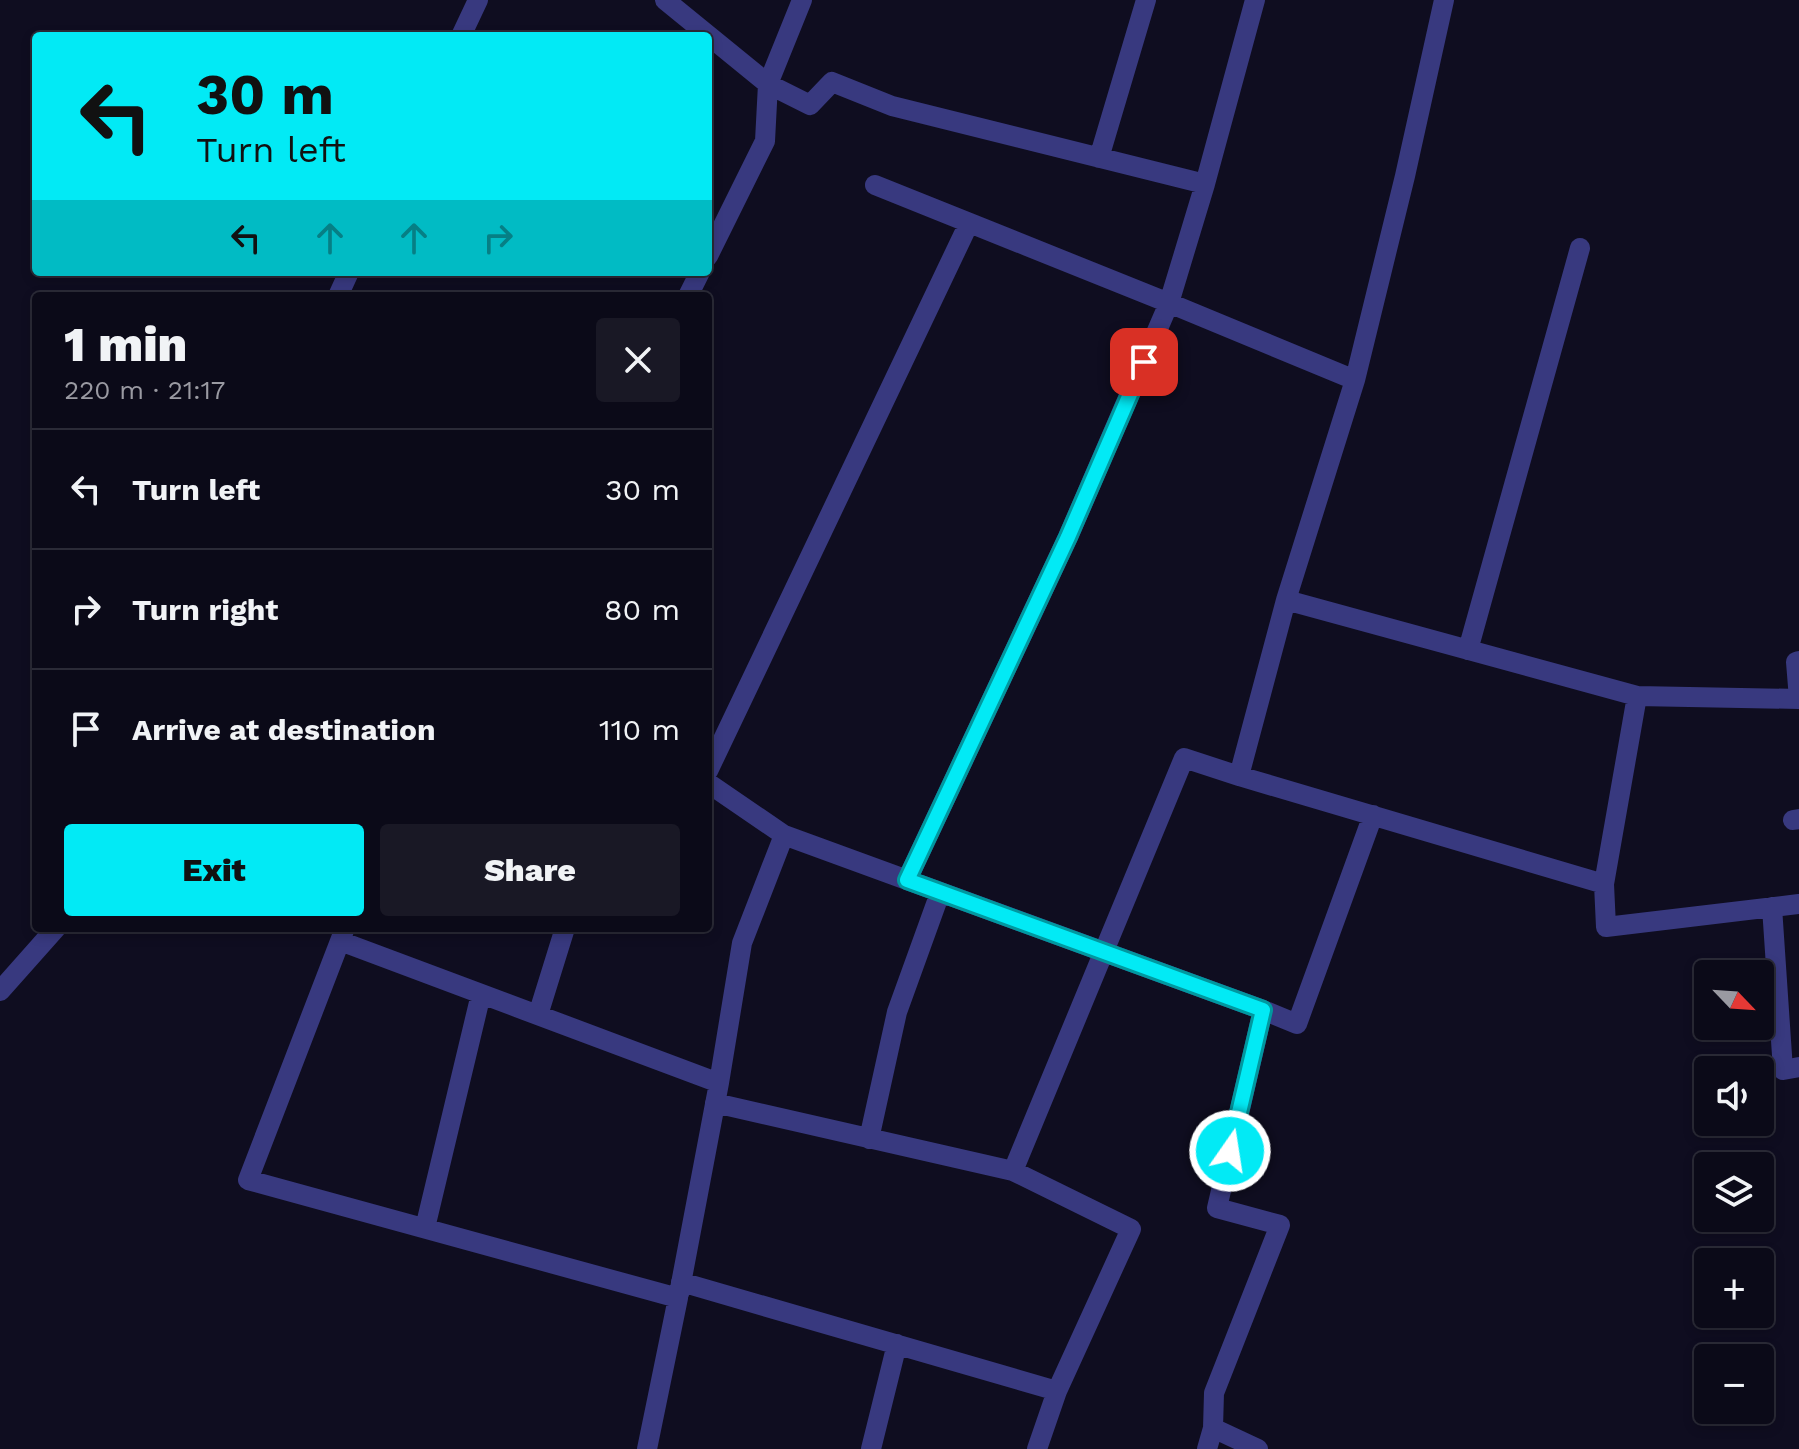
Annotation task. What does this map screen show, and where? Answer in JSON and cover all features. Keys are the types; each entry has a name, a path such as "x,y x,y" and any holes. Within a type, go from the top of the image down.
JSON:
{"street":[{"path":"463,32 478,0"},
{"path":"665,0 704,32"},
{"path":"712,248 765,141 768,84 802,0"},
{"path":"1099,158 1146,0"},
{"path":"907,880 1068,537 1169,303 1255,0"},
{"path":"1239,776 1286,600 1355,380 1444,0"},
{"path":"712,38 768,84 810,105 832,82 892,106 1205,184"},
{"path":"875,185 1355,380"},
{"path":"712,763 969,223"},
{"path":"1468,650 1580,248"},
{"path":"1286,600 1637,696 1799,699 1796,662 1799,661"},
{"path":"1637,696 1604,884 1606,927 1799,904"},
{"path":"1013,1171 1184,758 1604,884"},
{"path":"712,786 784,835 1297,1024 1373,815"},
{"path":"647,1449 717,1093 742,943 784,835"},
{"path":"869,1139 897,1012 940,893"},
{"path":"1772,907 1783,1070 1799,1067"},
{"path":"0,991 52,932"},
{"path":"538,1015 564,932"},
{"path":"1037,1449 1057,1391 1131,1229 1013,1171 869,1139 717,1093 342,934 248,1180 425,1228 897,1344 1057,1391"},
{"path":"425,1228 481,994"},
{"path":"1207,1449 1213,1428 1214,1393 1280,1225 1217,1208 1263,1010"},
{"path":"871,1449 897,1344"},
{"path":"1213,1428 1258,1449"}],"route":[{"path":"1144,362 1068,537 907,880 1263,1010 1230,1151"}]}
